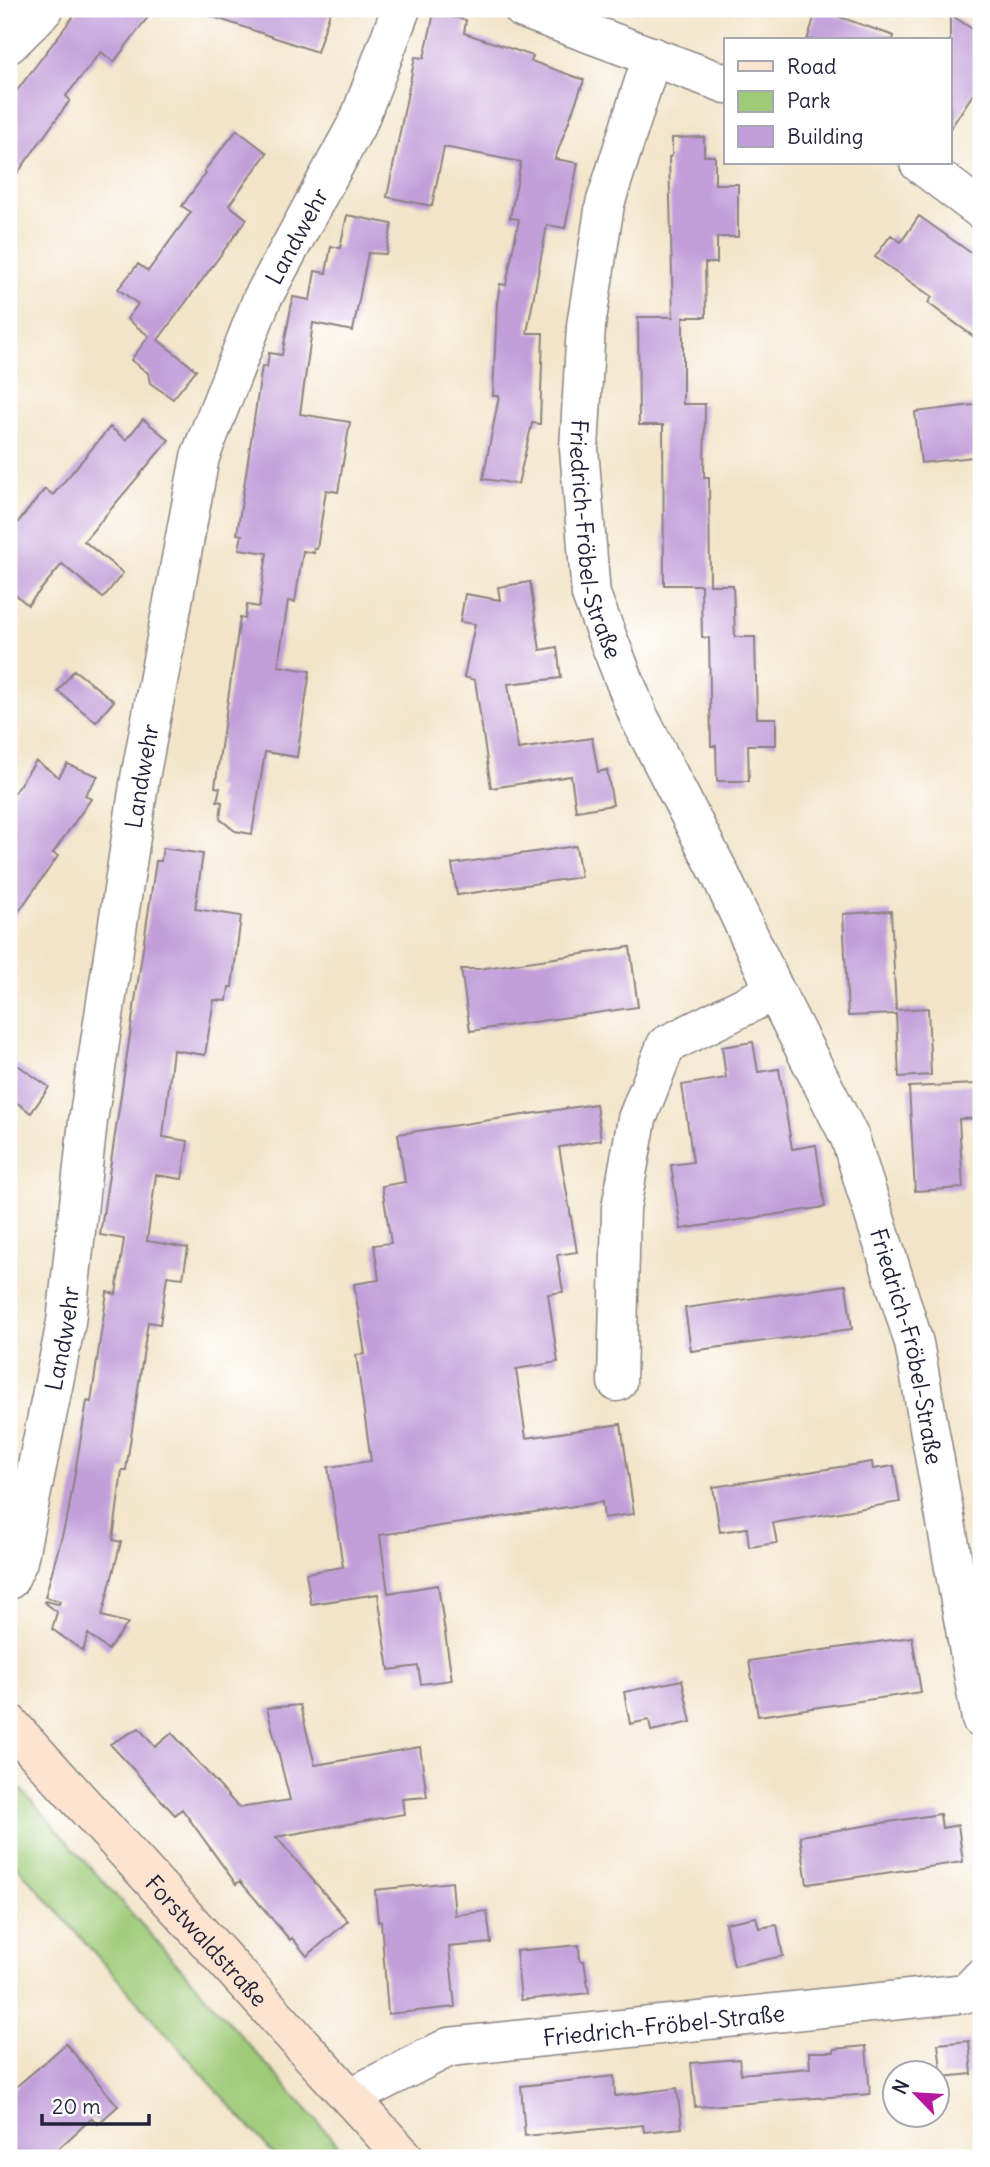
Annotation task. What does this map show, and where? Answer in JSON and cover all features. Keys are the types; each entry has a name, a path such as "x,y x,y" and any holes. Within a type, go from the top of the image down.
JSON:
{"street":[{"path":"9,44 44,9"},
{"name":"Landwehr","path":"9,1580 18,1561 66,1322 88,1121 140,778 200,457 262,299 359,120 401,9"},
{"path":"523,9 724,83"},
{"name":"Friedrich-Fröbel-Straße","path":"652,56 605,204 586,326 579,449 591,595 638,715 850,1138 914,1343 981,1719"},
{"path":"920,164 981,210"},
{"path":"617,1382 621,1208 637,1119 666,1045 775,991"},
{"name":"Forstwaldstraße","path":"9,1723 405,2158"},
{"name":"Friedrich-Fröbel-Straße","path":"351,2096 449,2047 967,1993 981,1978"}],"green space":[{"path":"9,1776 350,2158 277,2158 9,1857"}],"building":[{"path":"79,9 154,9 114,62 101,52 66,96 70,100 9,185 9,101"},
{"path":"206,9 331,9 317,52 205,14"},
{"path":"817,9 894,36 894,38 808,38"},
{"path":"434,13 466,20 464,33 533,56 531,61 584,80 555,159 578,163 565,228 547,225 527,333 543,333 540,424 532,423 518,484 483,479 499,396 493,396 497,303 500,284 506,285 519,219 510,218 521,162 444,147 432,206 387,197 415,57 424,58"},
{"path":"950,14 981,35 981,82 951,127 951,38"},
{"path":"237,130 267,153 229,205 247,219 158,340 196,370 173,399 150,383 148,373 131,360 149,336 127,319 138,304 118,289 138,264 148,271 191,212 182,206 206,173 204,171"},
{"path":"704,137 704,156 715,156 715,184 738,184 738,237 717,237 717,263 705,263 706,317 683,317 683,404 705,404 704,477 709,477 710,585 733,585 735,637 755,637 757,718 776,718 776,745 748,745 749,781 717,781 716,746 711,746 709,638 702,637 701,585 664,585 663,425 639,425 638,317 673,317 669,157 672,156 672,138"},
{"path":"347,215 392,224 386,254 368,253 353,331 313,323 300,414 350,422 338,492 326,490 317,549 314,548 314,553 303,551 295,602 288,601 278,666 310,671 297,757 265,752 252,834 235,831 220,819 222,802 217,801 220,788 215,787 240,618 245,619 247,605 259,607 267,553 239,549 242,535 237,534 262,366 267,367 269,353 282,355 293,297 310,300 315,271 326,273 331,246 340,248"},
{"path":"919,216 981,260 981,342 928,303 932,297 875,257 891,235 901,242"},
{"path":"981,404 981,456 921,463 915,412"},
{"path":"143,419 169,440 84,541 123,573 103,598 62,564 28,605 9,589 9,533 45,489 53,495 110,427 126,440"},
{"path":"530,582 540,650 557,647 561,678 508,684 518,749 592,738 598,772 607,770 613,805 576,811 571,776 491,788 475,680 464,677 475,624 460,622 465,594 500,600 498,587"},
{"path":"74,670 114,701 96,722 58,691"},
{"path":"36,761 59,777 67,764 98,776 85,795 91,799 53,853 58,856 9,925 9,800"},
{"path":"576,846 581,877 457,895 452,864"},
{"path":"163,848 203,854 195,909 241,916 232,987 229,987 227,1001 214,1000 205,1055 173,1050 163,1137 188,1141 182,1179 156,1175 147,1241 188,1248 183,1278 167,1276 160,1324 148,1322 126,1470 122,1470 113,1540 121,1542 102,1616 128,1623 108,1650 88,1634 83,1651 52,1629 57,1612 44,1602 59,1604 60,1601 45,1597 68,1514 87,1401 91,1402 107,1292 116,1294 124,1239 100,1235 156,861 161,861"},
{"path":"891,911 896,1010 928,1008 931,1075 899,1077 896,1014 848,1016 843,914"},
{"path":"630,947 638,1007 470,1031 461,969 479,969"},
{"path":"753,1042 758,1072 779,1069 792,1149 816,1145 825,1207 681,1229 671,1165 693,1162 682,1085 726,1078 722,1047"},
{"path":"9,1059 49,1087 31,1113 9,1097"},
{"path":"977,1084 979,1118 959,1119 963,1188 915,1191 909,1087"},
{"path":"596,1104 601,1140 559,1147 577,1252 557,1255 563,1292 548,1294 558,1362 516,1369 526,1438 621,1424 634,1514 604,1518 602,1502 380,1535 388,1593 438,1585 452,1680 421,1684 418,1666 389,1670 378,1594 311,1604 306,1573 343,1567 328,1467 371,1461 356,1355 365,1354 354,1284 379,1280 374,1245 391,1243 382,1186 405,1182 398,1134"},
{"path":"846,1285 852,1329 691,1351 685,1308"},
{"path":"872,1462 873,1469 894,1466 900,1502 773,1523 777,1543 749,1547 747,1528 720,1532 713,1487"},
{"path":"912,1637 921,1692 758,1716 749,1661"},
{"path":"682,1680 691,1722 651,1731 649,1720 630,1724 624,1692"},
{"path":"300,1705 315,1765 420,1747 427,1797 402,1799 404,1814 276,1837 348,1921 307,1956 240,1881 236,1884 182,1809 175,1815 110,1744 139,1728 155,1747 172,1733 239,1808 290,1800 267,1708"},
{"path":"940,1814 942,1828 958,1825 963,1862 807,1884 800,1836"},
{"path":"452,1882 455,1915 487,1911 491,1943 449,1947 455,2007 388,2014 381,1921 378,1922 375,1890"},
{"path":"756,1917 759,1928 777,1925 783,1956 734,1966 725,1923"},
{"path":"579,1945 580,1961 584,1961 589,1993 521,2000 516,1951"},
{"path":"969,2041 972,2074 951,2076 951,2058 940,2058 938,2044"},
{"path":"66,2044 118,2106 98,2124 92,2118 48,2158 9,2158 9,2093"},
{"path":"866,2046 870,2094 695,2107 691,2063 739,2059 741,2074 810,2068 809,2052 834,2052 834,2049"},
{"path":"614,2076 615,2096 677,2088 682,2128 644,2132 643,2125 525,2136 521,2086"}]}
